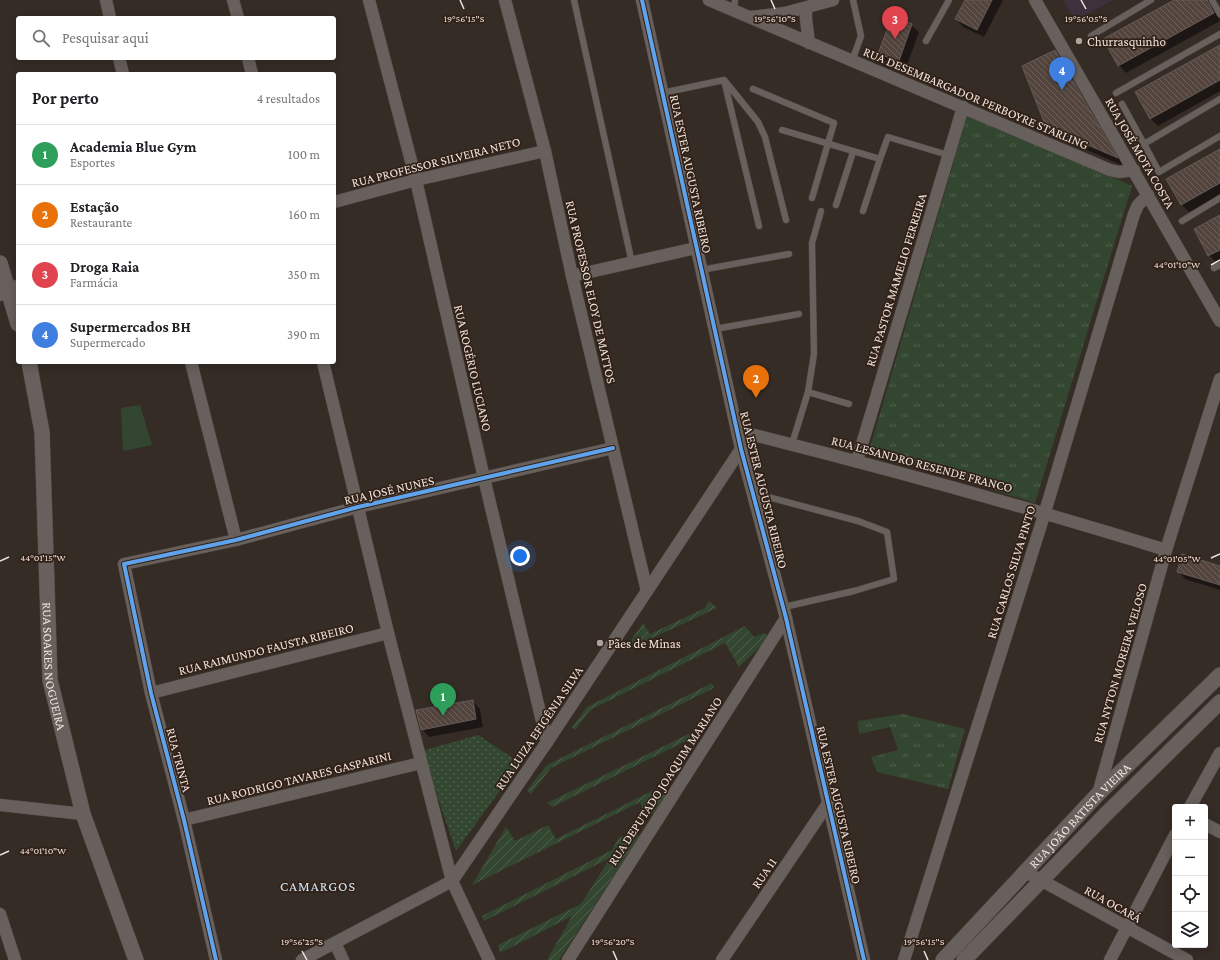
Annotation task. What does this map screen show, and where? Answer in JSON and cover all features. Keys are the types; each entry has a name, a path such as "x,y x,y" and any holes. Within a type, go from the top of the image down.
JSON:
{"street":[{"path":"106,0 110,16"},
{"path":"233,0 237,16"},
{"name":"RUA ROGÉRIO LUCIANO","path":"369,0 416,180 484,478 547,742"},
{"name":"RUA PROFESSOR ELOY DE MATTOS","path":"505,0 545,150 572,276 647,591"},
{"name":"RUA ESTER AUGUSTA RIBEIRO","path":"642,0 741,449 785,613 864,960"},
{"name":"RUA DESEMBARGADOR PERBOYRE STARLING","path":"709,0 735,5 751,17 809,43 1110,170 1119,172 1134,170"},
{"path":"751,17 806,8 819,2 833,0"},
{"name":"RUA JOSÉ MOTA COSTA","path":"1035,0 1220,321"},
{"path":"806,8 809,43"},
{"path":"120,60 122,72"},
{"path":"248,60 252,72"},
{"name":"RUA PASTOR MAMELIO FERREIRA","path":"857,461 963,107"},
{"name":"RUA PROFESSOR SILVEIRA NETO","path":"336,201 416,180 545,150"},
{"name":"RUA CARLOS SILVA PINTO","path":"904,960 1045,512 1134,214 1138,205 1148,195"},
{"path":"572,276 696,248"},
{"path":"0,263 16,317"},
{"name":"RUA SOARES NOGUEIRA","path":"29,364 42,432 50,680 84,814 136,960"},
{"path":"192,364 236,540"},
{"path":"323,364 388,633 452,881 489,960"},
{"name":"RUA NYTON MOREIRA VELOSO","path":"1098,794 1166,550 1220,379"},
{"name":"RUA LESANDRO RESENDE FRANCO","path":"738,431 857,461 1045,512 1166,550"},
{"name":"RUA JOSÉ NUNES","path":"124,564 236,540 358,507 613,448"},
{"name":"RUA LUIZA EFIGÊNIA SILVA","path":"302,960 452,881 547,742 741,449"},
{"name":"RUA TRINTA","path":"124,564 152,693 184,820 216,960"},
{"name":"RUA DEPUTADO JOAQUIM MARIANO","path":"568,960 785,613"},
{"name":"RUA RAIMUNDO FAUSTA RIBEIRO","path":"152,693 388,633"},
{"name":"RUA JOÃO BATISTA VIEIRA","path":"943,960 1098,794 1220,675"},
{"name":"RUA JOÃO BATISTA VIEIRA","path":"964,960 1106,814 1220,702"},
{"path":"1192,804 1220,753"},
{"name":"RUA RODRIGO TAVARES GASPARINI","path":"184,820 421,763"},
{"name":"RUA 11","path":"722,960 829,802"},
{"path":"0,805 84,814"},
{"path":"1208,826 1220,832"},
{"path":"1110,960 1172,840"},
{"name":"RUA OCARÁ","path":"1026,872 1187,960"},
{"path":"0,914 15,960"},
{"path":"335,943 343,960"}],"lane":[{"path":"574,0 632,262"},
{"path":"852,61 861,36 853,0"},
{"path":"926,41 949,0"},
{"path":"1091,36 1151,0"},
{"path":"1212,0 1220,14"},
{"path":"1116,93 1220,34"},
{"path":"662,93 724,80"},
{"path":"724,80 758,122 765,137 786,220"},
{"path":"724,80 759,226"},
{"path":"753,89 834,123 812,198"},
{"path":"1144,144 1220,99"},
{"path":"1122,104 1159,172 1220,136"},
{"path":"782,130 828,145 880,158"},
{"path":"863,211 888,137 948,155"},
{"path":"836,205 853,152"},
{"path":"1182,220 1220,198"},
{"path":"792,444 808,392 814,354 812,242 821,211"},
{"path":"702,270 789,254"},
{"path":"1214,268 1220,264"},
{"path":"715,329 799,314"},
{"path":"808,392 849,404"},
{"path":"753,494 858,521 887,532 894,579 785,613"}],"shaded area":[{"path":"1063,0 1113,0 1075,21"}],"green space":[{"path":"968,113 1132,186 1035,503 869,451"},
{"path":"140,405 152,445 123,451 121,408"},
{"path":"709,601 717,608 624,651 643,623 650,634 705,608"},
{"path":"745,626 754,637 764,633 770,637 739,667 725,643 590,710 575,730 572,727 587,707"},
{"path":"712,683 714,688 551,768 531,794 527,790 547,765"},
{"path":"903,714 965,729 948,789 877,772 871,757 898,750 890,727 859,734 858,721"},
{"path":"697,730 694,737 552,807 547,803"},
{"path":"478,735 520,763 456,851 422,751"},
{"path":"658,788 667,798 658,814 645,815 640,802 472,885 506,827 515,841 548,825 556,839"},
{"path":"640,835 559,960 547,960 572,916 500,953 498,945 581,904 610,858 484,921 482,916 612,850 619,837"}],"building":[{"path":"965,0 992,0 977,30 955,19"},
{"path":"1174,0 1207,0 1214,13 1118,66 1103,39"},
{"path":"892,16 912,24 899,61 878,54"},
{"path":"1220,45 1220,80 1150,119 1135,92"},
{"path":"1055,50 1118,158 1046,127 1022,66"},
{"path":"1220,149 1220,183 1181,205 1166,179"},
{"path":"1220,215 1220,250 1208,256 1194,229"},
{"path":"1182,554 1220,566 1220,585 1177,572"},
{"path":"473,700 476,719 421,730 416,710"}],"cycle path":[{"path":"642,0 741,449 786,618 864,960"},
{"path":"216,960 184,820 151,693 124,564 236,540 358,507 613,448"}],"place":[{"name":"Droga Raia","path":"895,39"},
{"name":"Churrasquinho","path":"1079,41"},
{"name":"Supermercados BH","path":"1062,90"},
{"name":"Estação","path":"756,398"},
{"name":"Pães de Minas","path":"600,643"},
{"name":"Academia Blue Gym","path":"443,716"}],"district":[{"name":"CAMARGOS","path":"318,886"}]}
